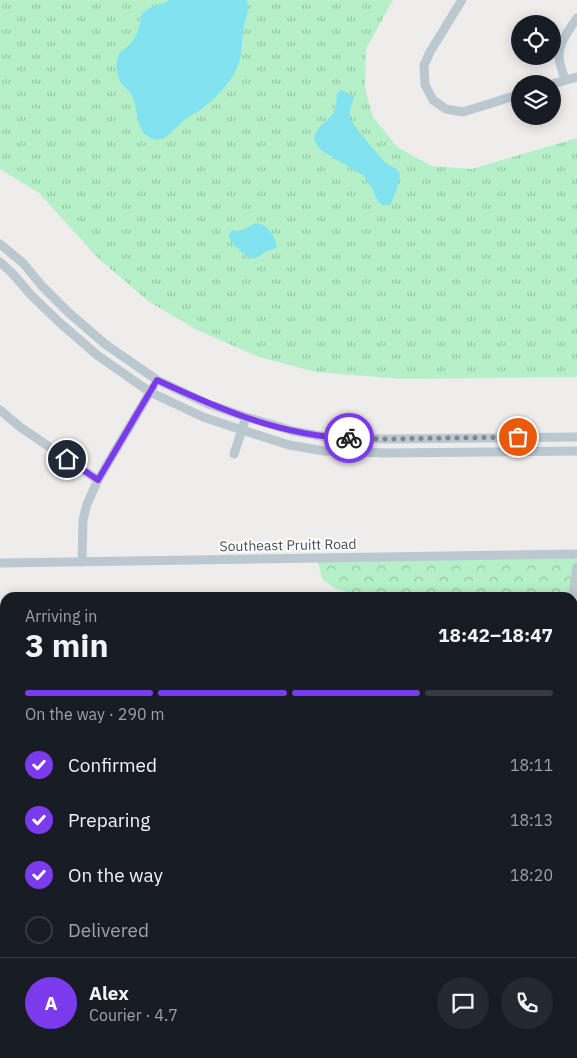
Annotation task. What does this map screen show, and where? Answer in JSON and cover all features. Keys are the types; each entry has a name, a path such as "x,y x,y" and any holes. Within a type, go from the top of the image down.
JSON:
{"street":[{"path":"462,0 430,52 424,66 426,85 433,100 446,109 463,112 511,97"},
{"path":"565,80 559,55 561,44 577,18"},
{"path":"561,81 577,77"},
{"path":"0,244 22,263 68,312 105,344 157,380 208,404 246,417 293,431 326,437 577,437"},
{"path":"0,262 58,322 97,355 150,392 203,417 241,430 290,445 324,451 577,451"},
{"path":"58,322 68,312"},
{"path":"82,562 84,520 87,504 98,480 157,380"},
{"path":"0,410 20,428 98,480"},
{"path":"234,454 246,417"},
{"path":"361,438 362,452"},
{"path":"478,438 479,452"},
{"name":"Southeast Pruitt Road","path":"0,563 577,554"},
{"path":"573,592 577,567"}],"green space":[{"path":"0,0 393,0 366,49 365,88 373,117 397,147 432,166 472,169 577,138 577,377 403,379 316,372 259,357 195,329 148,301 98,258 39,193 0,169"},
{"path":"577,558 577,592 346,592 336,589 322,579 318,562"}],"water":[{"path":"169,0 246,0 248,9 240,60 229,82 205,106 187,118 169,135 164,138 152,139 140,127 132,96 118,76 117,60 120,52 136,36 143,13 149,8"},
{"path":"341,90 354,97 350,117 355,126 386,163 399,172 398,184 390,205 383,205 378,202 363,175 320,149 314,140 317,131 333,114 337,93"},
{"path":"256,223 270,231 277,247 268,250 257,258 252,258 235,246 229,236 232,230 242,230"}],"way so far":[{"path":"349,438 518,437"}],"route":[{"path":"67,459 98,480 157,380 208,404 243,416 293,431 326,437 349,438"}]}
